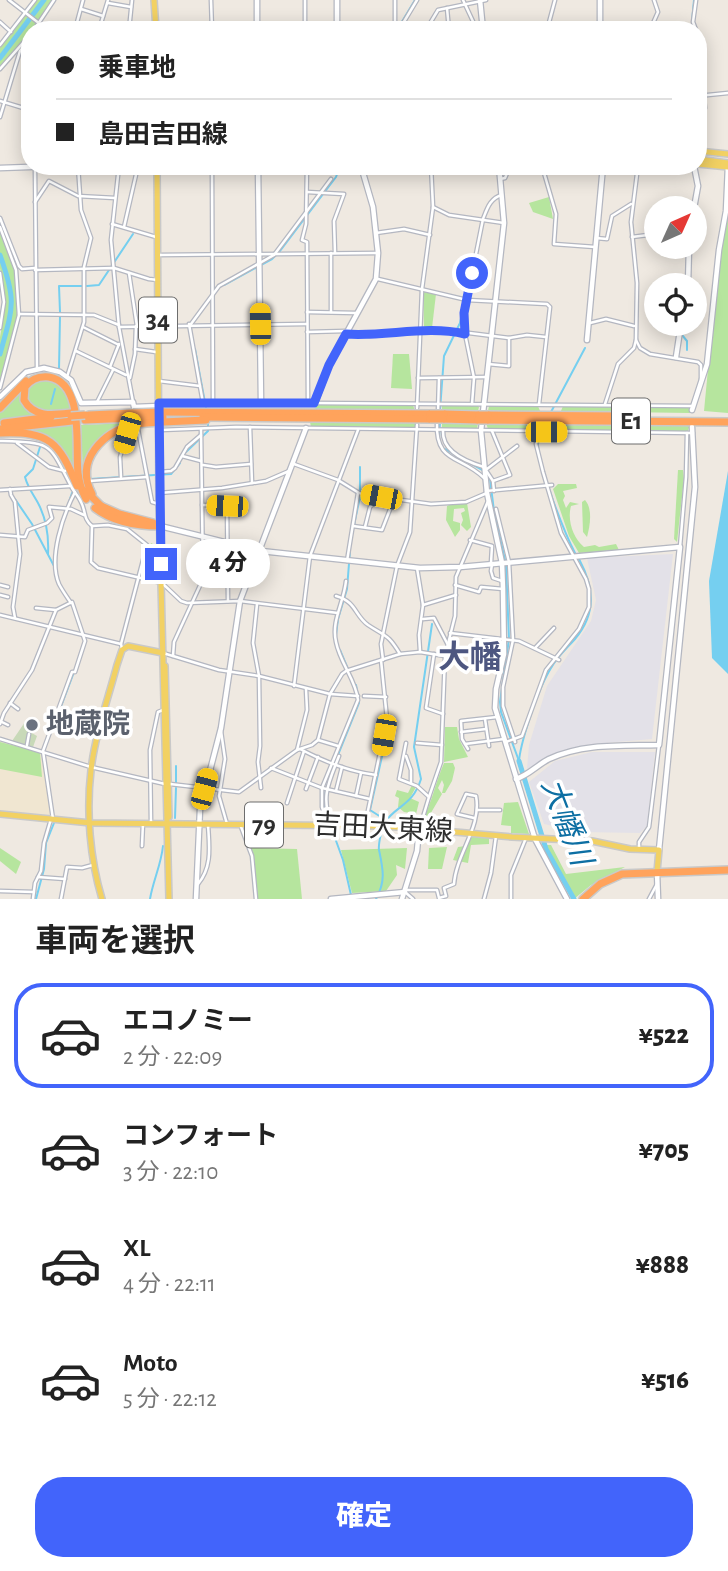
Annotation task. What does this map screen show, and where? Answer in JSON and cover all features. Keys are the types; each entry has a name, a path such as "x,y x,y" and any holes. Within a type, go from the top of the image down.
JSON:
{"highway":[{"path":"0,408 31,378 50,375 65,383 72,392 77,407 81,479 91,498 103,508 160,526"},
{"path":"71,417 32,411 24,400 25,387 33,379 45,377 60,381 69,391 76,419 78,478 86,499"},
{"name":"E1","path":"0,429 71,417 134,413"},
{"name":"E1","path":"85,416 134,413 249,418 728,419"},
{"path":"103,508 87,484 89,458 96,446 134,413"},
{"name":"E1","path":"161,415 430,417"},
{"path":"0,429 33,435 54,444 66,458 78,488 103,514 139,526 160,526"},
{"path":"583,899 610,878 636,872 728,870"}],"main road":[{"path":"154,0 155,21"},
{"path":"707,151 728,154"},
{"path":"707,164 728,165"},
{"name":"34","path":"157,175 161,415 159,504 167,784"},
{"path":"102,899 93,865 89,788 91,767 122,647 133,645 163,653"},
{"name":"34","path":"163,653 166,673 170,899"},
{"name":"吉田大東線","path":"0,814 91,823 420,827 496,836 592,841 659,850"},
{"path":"659,850 659,872"}],"street":[{"path":"9,0 35,21"},
{"path":"0,45 35,0"},
{"path":"41,21 54,0"},
{"path":"78,21 83,0"},
{"path":"130,21 132,0"},
{"path":"211,0 212,21"},
{"path":"257,0 257,21"},
{"path":"305,0 305,21"},
{"path":"337,0 337,21"},
{"path":"394,0 396,21"},
{"path":"403,21 417,0"},
{"path":"463,0 473,21"},
{"path":"431,21 438,10 482,0 483,21"},
{"path":"549,21 555,0"},
{"path":"600,0 600,21"},
{"path":"654,0 658,12 654,21"},
{"path":"693,21 696,0"},
{"path":"102,21 108,1 131,7"},
{"path":"447,8 448,21"},
{"path":"81,9 103,16"},
{"path":"0,22 11,32"},
{"path":"0,69 21,47"},
{"path":"0,117 2,101 21,50"},
{"path":"707,95 728,93"},
{"path":"2,101 21,107"},
{"path":"161,415 207,403 261,402 692,408 708,355 718,258 726,211 728,165"},
{"path":"0,168 21,167"},
{"path":"36,175 37,368"},
{"path":"67,377 83,327 84,267 91,238 78,196 78,175"},
{"path":"118,175 112,224 112,266 120,343 152,502 159,504"},
{"path":"124,227 136,175"},
{"path":"207,403 213,324 212,175"},
{"path":"258,175 261,402"},
{"path":"307,175 307,213 302,240 307,242 308,403"},
{"path":"314,403 329,365 376,279 378,253 373,207 364,175"},
{"path":"417,406 422,289 433,207 431,175"},
{"path":"484,478 481,430 503,223 500,175"},
{"path":"500,179 506,175"},
{"path":"545,175 556,214 554,244 596,247"},
{"path":"587,340 602,175"},
{"path":"605,405 618,364 634,348 636,340 637,283 631,204 636,175"},
{"path":"696,196 698,175"},
{"path":"207,403 200,386 191,324 219,286 278,253 331,179"},
{"path":"35,201 49,181 78,196 115,198"},
{"path":"307,192 344,194 334,221 331,312"},
{"path":"472,404 474,378 463,320 466,299 483,219 488,207 496,197 502,195"},
{"path":"596,238 607,239 612,216 631,204"},
{"path":"433,207 449,215 503,223"},
{"path":"0,218 21,267"},
{"path":"112,224 158,238"},
{"path":"0,227 16,270 19,314 0,388"},
{"path":"376,233 404,229 430,235"},
{"path":"632,237 644,236"},
{"path":"158,255 378,253"},
{"path":"16,270 21,267 35,269 112,266 158,280"},
{"path":"0,273 4,291 0,328"},
{"path":"129,273 136,326 129,380"},
{"path":"376,279 466,299 547,304 550,307 539,404"},
{"path":"307,312 359,313"},
{"path":"19,314 94,314 119,326 307,324"},
{"path":"590,323 606,319 635,326"},
{"path":"83,327 120,343"},
{"path":"307,332 337,330 377,335 421,330 491,337 546,337"},
{"path":"676,357 680,336"},
{"path":"488,365 509,366 509,338"},
{"path":"636,340 643,351 698,362 701,365 701,380"},
{"path":"96,403 120,343"},
{"path":"135,349 159,352"},
{"path":"76,351 128,375"},
{"path":"0,397 26,372 37,368 53,369 67,377 75,386 81,403 96,403 134,413"},
{"path":"418,378 487,377"},
{"path":"441,378 438,442 443,451 452,458 475,468 490,491"},
{"path":"159,381 200,386"},
{"path":"161,415 201,429 250,427 541,432 690,431"},
{"path":"250,427 252,483"},
{"path":"197,899 204,789 221,728 240,601 306,428"},
{"path":"365,825 387,719 381,654 383,634 397,566 410,532 417,428"},
{"path":"173,656 174,642 203,579 201,429"},
{"path":"294,685 310,556 358,429"},
{"path":"402,899 417,851 420,827 441,762 445,656 456,585 470,540 488,501 492,481 484,468 450,450 440,431"},
{"path":"492,431 510,475 492,481"},
{"path":"639,849 639,842 649,827 690,431"},
{"path":"659,850 695,487 690,431"},
{"path":"465,744 510,740 522,736 542,679 579,629 589,607 589,589 561,533 536,450 541,432"},
{"path":"121,477 120,457 127,433"},
{"path":"160,474 171,471 187,447 201,436"},
{"path":"0,442 31,442 54,452 83,504 87,522 92,526 108,525 127,529 147,545 122,647 0,615"},
{"path":"17,442 49,467 65,471"},
{"path":"484,468 503,458 517,446"},
{"path":"183,456 216,467 251,464"},
{"path":"294,464 338,481 360,493 431,504 466,502 490,491 549,486"},
{"path":"159,493 266,481 291,470"},
{"path":"89,481 147,476"},
{"path":"0,490 71,486"},
{"path":"10,489 10,495 15,502 20,554 13,607 15,618"},
{"path":"33,899 52,819 43,751 84,647 83,636 71,603 56,573 58,534 75,492"},
{"path":"348,561 360,493"},
{"path":"365,527 370,507 381,497"},
{"path":"354,526 382,530 394,499"},
{"path":"488,501 502,563 509,640 496,689 497,717 510,740"},
{"path":"202,505 227,506 228,601"},
{"path":"0,535 25,537 29,530 46,524 52,518 49,507 67,508 84,516"},
{"path":"496,509 509,562 509,640 503,706 518,778 535,839 567,899"},
{"path":"92,526 90,555 93,565 110,572 162,583 180,601 240,601 338,612"},
{"path":"160,526 261,551 417,568 460,567 680,547"},
{"path":"470,540 492,546 491,571 494,578 503,581"},
{"path":"417,568 423,605 420,652"},
{"path":"330,825 322,807 325,788 358,696 335,641 335,627 346,581"},
{"path":"0,585 8,587"},
{"path":"456,585 479,592 481,587 503,589"},
{"path":"0,595 8,597"},
{"path":"423,605 456,595"},
{"path":"336,596 351,601 365,623 391,639 400,654"},
{"path":"36,608 56,610 71,603"},
{"path":"257,604 253,643 259,676 258,762 261,788"},
{"path":"8,725 0,722 32,670 56,610"},
{"path":"423,619 434,618 443,640 448,645"},
{"path":"535,648 554,628"},
{"path":"450,633 509,640 556,658"},
{"path":"0,739 151,782 239,792 261,774 318,740 330,694 342,674 348,670 400,654 420,652 445,656"},
{"path":"163,653 197,665 259,676 330,694 358,696"},
{"path":"429,654 426,708 443,714"},
{"path":"299,749 307,710 306,689"},
{"path":"364,696 386,697"},
{"path":"10,703 18,709"},
{"path":"151,823 150,750 158,712 163,710"},
{"path":"468,749 461,732 461,721 497,717"},
{"path":"485,719 489,746"},
{"path":"221,728 225,759 219,790 227,824"},
{"path":"461,732 487,729"},
{"path":"27,747 29,734"},
{"path":"318,740 339,746"},
{"path":"406,743 399,779 418,787 429,797"},
{"path":"417,743 442,745"},
{"path":"518,778 527,775 547,760 589,748 659,745"},
{"path":"299,749 342,767 376,775"},
{"path":"287,803 304,751"},
{"path":"405,753 411,770 411,783"},
{"path":"334,764 339,756"},
{"path":"306,789 318,757"},
{"path":"336,791 342,767"},
{"path":"271,768 308,783 370,799"},
{"path":"356,796 361,773"},
{"path":"331,899 437,890 439,898 446,896 444,888 454,884 477,810 476,796 466,794 457,814 474,818"},
{"path":"477,810 500,810"},
{"path":"142,846 143,823"},
{"path":"197,886 204,877 210,855 208,824"},
{"path":"240,824 251,856 256,899"},
{"path":"484,899 496,836"},
{"path":"511,899 511,875 526,838"},
{"path":"61,899 66,867 82,868 93,865"},
{"path":"658,899 659,872"},
{"path":"40,878 65,879"},
{"path":"649,899 657,883"},
{"path":"0,891 34,892"},
{"path":"405,891 413,899"}],"shaded area":[{"path":"673,554 652,739 594,744 553,755 527,769 529,745 547,686 591,621 596,600 587,558"},
{"path":"0,741 41,752 52,817 0,811"},
{"path":"592,752 655,752 647,826 640,833 579,832 544,824 529,782 555,761"}],"green space":[{"path":"37,0 52,0 38,21 21,21 21,43 0,70 0,46"},
{"path":"549,197 553,219 533,212 529,203"},
{"path":"728,201 728,413 704,411 718,265"},
{"path":"0,231 15,273 18,314 0,380 0,337 6,301 0,268"},
{"path":"423,291 436,294 432,328 424,328"},
{"path":"393,354 409,354 412,389 391,388"},
{"path":"50,380 65,388 72,406 69,410 42,410 27,400 27,388 35,381"},
{"path":"23,387 22,398 42,416 0,421 0,411"},
{"path":"317,405 413,405 415,411 315,409"},
{"path":"442,406 479,407 478,411 442,411"},
{"path":"489,406 538,406 540,411 488,411"},
{"path":"563,406 612,406 616,411 561,411"},
{"path":"622,406 689,408 690,413 621,412"},
{"path":"310,422 416,423 416,427 311,427"},
{"path":"130,423 110,431 84,467 83,475 81,425"},
{"path":"442,423 478,423 477,429 442,429"},
{"path":"486,423 536,423 533,430 488,429"},
{"path":"73,424 76,475 54,442 13,430"},
{"path":"556,424 616,425 615,430 555,430"},
{"path":"690,424 688,431 622,431 620,425"},
{"path":"678,470 683,470 684,479 677,542 674,539"},
{"path":"558,484 576,484 577,488 563,491 563,500 566,508 570,502 579,504 571,506 570,523 580,543 584,547 616,544 619,550 579,553 569,536 553,489"},
{"path":"585,500 590,513 587,537 583,532 582,502"},
{"path":"467,503 471,527 467,531 461,525 464,508 454,509 453,521 460,523 460,530 455,537 446,520 447,506"},
{"path":"151,543 155,545 157,573 153,579 142,576"},
{"path":"25,722 30,732 37,736 33,747 12,741"},
{"path":"445,727 457,727 459,739 468,757 444,762"},
{"path":"0,742 40,752 42,777 0,769"},
{"path":"444,763 453,763 455,768 452,781 445,793 442,793 442,780 438,788 442,794 425,823 422,822 428,807"},
{"path":"412,785 416,787 410,798 419,802 416,814 404,812 398,807 399,798 395,796 397,790 408,793"},
{"path":"518,802 529,834 511,833 511,826 501,825 504,803"},
{"path":"472,836 489,837 489,844 471,845 468,863 453,860 458,847 466,846"},
{"path":"546,845 551,845 566,874 625,867 591,885 574,899 552,862"},
{"path":"447,847 442,869 428,869 429,848"},
{"path":"0,848 21,862 16,874 0,861"},
{"path":"251,848 297,849 302,899 257,899"},
{"path":"407,848 405,869 396,865 397,875 386,891 352,893 341,850"}],"water":[{"path":"728,471 728,674 712,658 709,581"}],"waterway":[{"path":"28,21 44,0"},
{"path":"402,21 415,0"},
{"path":"692,21 694,0"},
{"path":"0,58 21,30"},
{"path":"224,285 272,259 337,175"},
{"path":"87,286 99,285 133,234"},
{"path":"0,255 11,295 8,325 0,354"},
{"path":"440,410 444,356 460,323 474,257"},
{"path":"60,312 59,286 82,286"},
{"path":"59,369 60,316"},
{"path":"683,336 687,341 687,350"},
{"path":"551,412 585,348"},
{"path":"195,349 206,408"},
{"path":"51,404 55,389"},
{"path":"186,452 208,431 208,421"},
{"path":"439,438 440,423"},
{"path":"546,424 538,444 539,454 552,499 575,553"},
{"path":"40,447 33,469 25,477 45,522 48,554"},
{"path":"445,449 482,470"},
{"path":"90,479 171,474 180,463"},
{"path":"354,525 360,497 360,467"},
{"path":"490,479 505,560"},
{"path":"57,538 72,493"},
{"path":"15,499 32,524 54,566"},
{"path":"336,635 347,589 350,551"},
{"path":"519,760 527,726 546,676 582,629 590,610 588,580 579,559"},
{"path":"506,565 509,639 500,702 501,712 519,761"},
{"path":"384,823 409,800 421,779 414,747 432,624"},
{"path":"340,650 350,674"},
{"path":"51,733 74,672"},
{"path":"338,755 359,703 356,685"},
{"path":"382,824 384,819 370,810 387,734"},
{"name":"大幡川","path":"519,761 546,849 574,899"},
{"path":"176,766 176,783"},
{"path":"329,822 323,801 331,774"},
{"path":"175,818 176,788"},
{"path":"36,899 44,869 46,843 54,823"},
{"path":"331,827 343,860 351,895"},
{"path":"376,899 382,881 379,848 382,828"},
{"path":"150,899 163,846"}],"place":[{"name":"地蔵院","path":"32,725"}],"district":[{"name":"大幡","path":"470,658"}],"route":[{"path":"161,564 159,403 314,403 329,365 346,334 370,336 421,330 465,334 463,320 472,273"}]}
